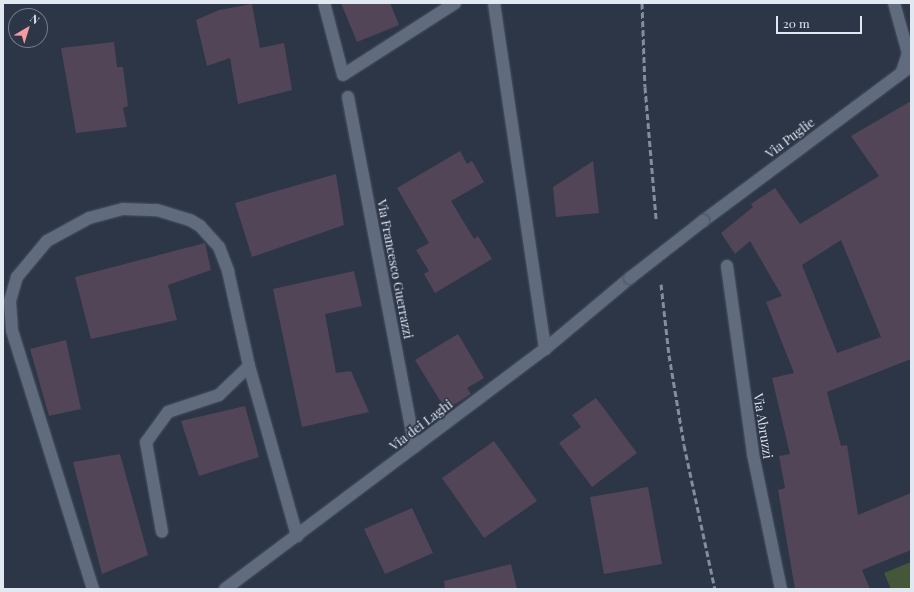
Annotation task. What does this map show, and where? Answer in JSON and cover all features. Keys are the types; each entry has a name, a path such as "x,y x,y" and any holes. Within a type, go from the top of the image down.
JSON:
{"street":[{"path":"324,3 343,75 455,3"},
{"path":"494,3 546,349"},
{"path":"894,4 911,25"},
{"path":"894,4 908,53 905,71"},
{"name":"Via Puglie","path":"630,278 703,221 905,71"},
{"name":"Via Francesco Guerrazzi","path":"348,97 415,447"},
{"path":"93,589 9,316 12,288 25,265 47,242 75,224 105,212 123,209 151,210 190,220 211,237 223,257 249,366 297,536"},
{"name":"Via Abruzzi","path":"727,266 753,454 781,589"},
{"name":"Via dei Laghi","path":"225,589 546,349 630,278"},
{"path":"162,532 146,442 168,412 219,395 249,366"}],"green space":[{"path":"911,562 911,589 891,589 884,573"}],"building":[{"path":"341,3 390,3 399,25 357,42"},
{"path":"252,4 260,48 284,43 292,90 238,104 230,58 207,66 196,20 219,10"},
{"path":"114,42 117,67 123,67 128,106 123,108 127,127 76,133 61,48"},
{"path":"911,101 911,359 827,392 841,446 847,445 858,515 911,493 911,550 862,570 870,589 795,589 778,490 785,488 779,456 790,454 772,378 794,373 766,302 782,296 750,241 735,254 721,233 753,207 751,204 775,188 800,224 879,176 851,136","holes":["841,240 881,337 837,353 802,265"]},
{"path":"460,151 467,164 472,161 484,182 451,201 474,239 478,236 492,259 435,293 424,274 429,271 416,250 429,243 397,188"},
{"path":"593,161 599,213 556,217 553,187"},
{"path":"336,174 344,225 252,257 235,203"},
{"path":"205,243 211,270 168,285 177,320 91,339 75,277"},
{"path":"354,271 362,306 325,314 336,373 351,371 369,412 302,427 273,289"},
{"path":"458,334 484,378 467,388 471,394 446,410 415,360"},
{"path":"66,340 81,409 49,416 30,349"},
{"path":"596,398 637,453 592,487 559,443 581,427 572,415"},
{"path":"245,406 259,457 199,476 181,421"},
{"path":"494,441 537,501 484,538 442,478"},
{"path":"120,454 148,555 102,574 73,462"},
{"path":"648,487 662,564 604,574 590,497"},
{"path":"412,508 433,553 385,574 364,529"},
{"path":"511,564 517,589 445,589 444,581"}],"railway":[{"path":"642,3 645,87 656,219"},
{"path":"661,284 669,355 684,445 715,589"}]}
